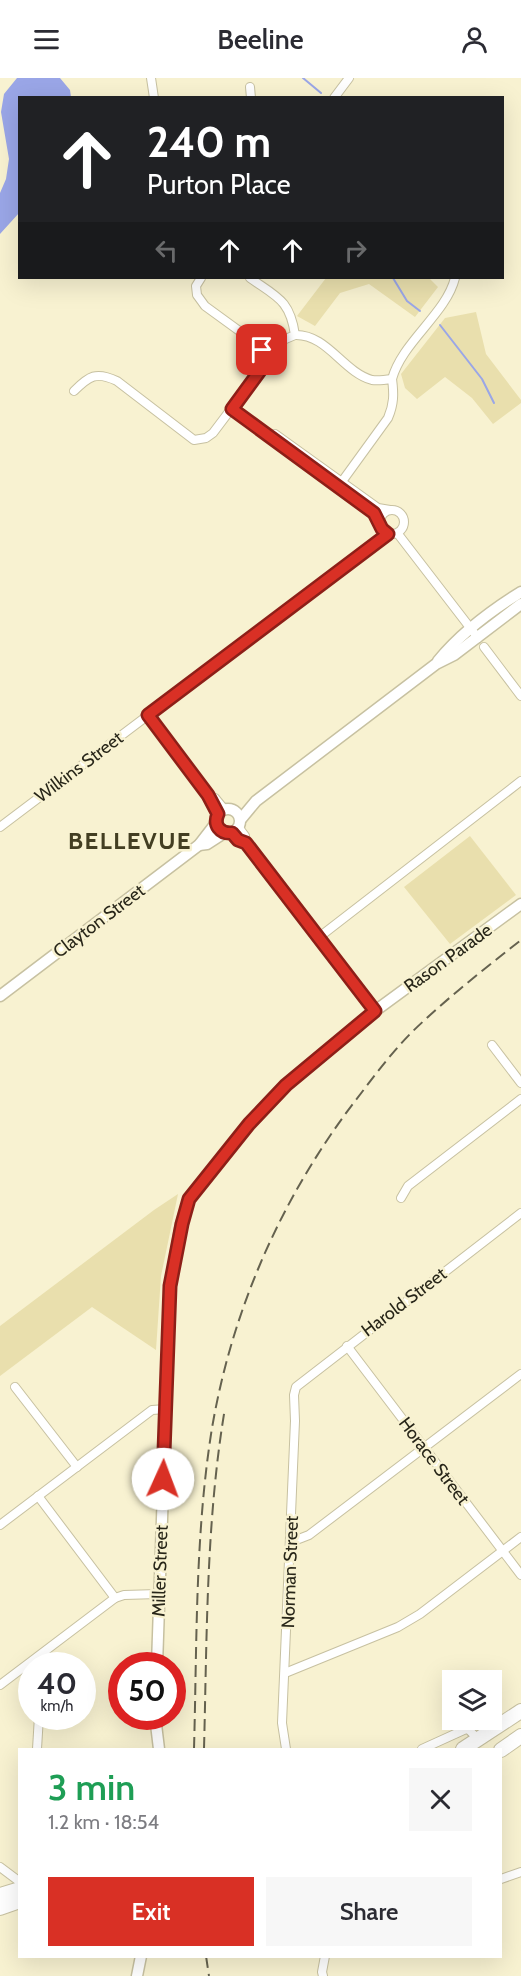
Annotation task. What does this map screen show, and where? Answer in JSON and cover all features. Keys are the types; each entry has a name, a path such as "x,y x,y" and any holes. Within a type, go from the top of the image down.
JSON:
{"highway":[{"path":"465,1748 521,1711"},
{"path":"502,1749 521,1736"},
{"path":"0,1896 18,1890"},
{"path":"0,1908 18,1902"}],"main road":[{"name":"Clayton Street","path":"478,634 521,592"},
{"name":"Clayton Street","path":"0,996 199,845 207,844 244,804 256,801 436,664 448,650 478,634 521,604"},
{"name":"Rason Parade","path":"193,1193 249,1124 286,1085 375,1011 521,904"},
{"name":"Miller Street","path":"157,1652 170,1286 182,1224 187,1204 193,1193"},
{"path":"157,1730 159,1748"},
{"path":"137,1976 141,1958"}],"street":[{"path":"151,78 154,96"},
{"path":"336,96 349,78"},
{"path":"250,87 251,96"},
{"path":"74,391 88,378 96,375 107,376 117,381 195,440 206,438 213,433 262,368 264,362 262,350 204,306 197,295 196,286 200,279"},
{"path":"251,279 287,307 295,335"},
{"path":"340,484 388,418 393,407 392,380 397,363 441,304 454,279"},
{"path":"262,350 295,335 304,334 314,338 364,377 375,381 392,380"},
{"path":"233,407 340,484 378,508 396,510 403,515 405,523 399,532 388,534 384,532 374,513 340,484"},
{"path":"380,525 381,516 390,510"},
{"path":"399,532 478,634 521,696"},
{"name":"Wilkins Street","path":"0,827 388,534"},
{"path":"148,715 208,795 244,836 246,843 375,1011"},
{"path":"318,938 521,781"},
{"path":"492,1045 521,1083"},
{"path":"401,1198 408,1186 521,1099"},
{"name":"Harold Street","path":"294,1395 297,1385 521,1213"},
{"name":"Horace Street","path":"347,1346 521,1575"},
{"path":"291,1542 309,1535 521,1374"},
{"path":"15,1387 77,1467"},
{"name":"Norman Street","path":"286,1748 282,1723 291,1542 294,1395"},
{"path":"0,1525 152,1410 166,1409"},
{"path":"38,1496 115,1598"},
{"path":"285,1673 398,1627 420,1614 521,1537"},
{"path":"42,1652 115,1598 124,1595 158,1594"},
{"path":"0,1685 18,1671"},
{"path":"37,1748 38,1730"},
{"path":"424,1748 466,1730 470,1730 479,1740"},
{"path":"0,1867 18,1880"},
{"path":"502,1879 521,1872"},
{"path":"323,1976 325,1958"}],"shaded area":[{"path":"325,279 430,279 438,287 415,317 369,284 340,293 315,326 297,316"},
{"path":"476,312 486,354 521,400 521,403 493,424 472,398 445,377 417,399 405,388 401,374 445,318"},
{"path":"470,836 516,895 450,944 404,887"},
{"path":"178,1194 161,1276 156,1350 92,1307 0,1376 0,1326"}],"water":[{"path":"17,78 60,78 70,90 71,96 18,96 18,214 0,234 0,193 6,179 9,159 1,112 4,94"}],"waterway":[{"path":"303,78 321,93"},
{"path":"394,279 407,301 420,311"},
{"path":"440,325 482,379 494,403"}],"railway":[{"path":"194,1748 198,1588 206,1468 221,1382 248,1293 286,1209 309,1169 334,1130 374,1076 412,1032 465,984 521,940"},
{"path":"204,1748 211,1535 225,1408"},
{"path":"206,1958 209,1976"}],"district":[{"name":"BELLEVUE","path":"130,840"}],"route":[{"path":"163,1479 170,1286 189,1199 249,1124 286,1085 375,1011 246,843 238,840 232,833 220,831 216,823 218,814 208,795 148,715 388,534 384,532 374,513 232,409 262,368 264,362 262,350"}]}
